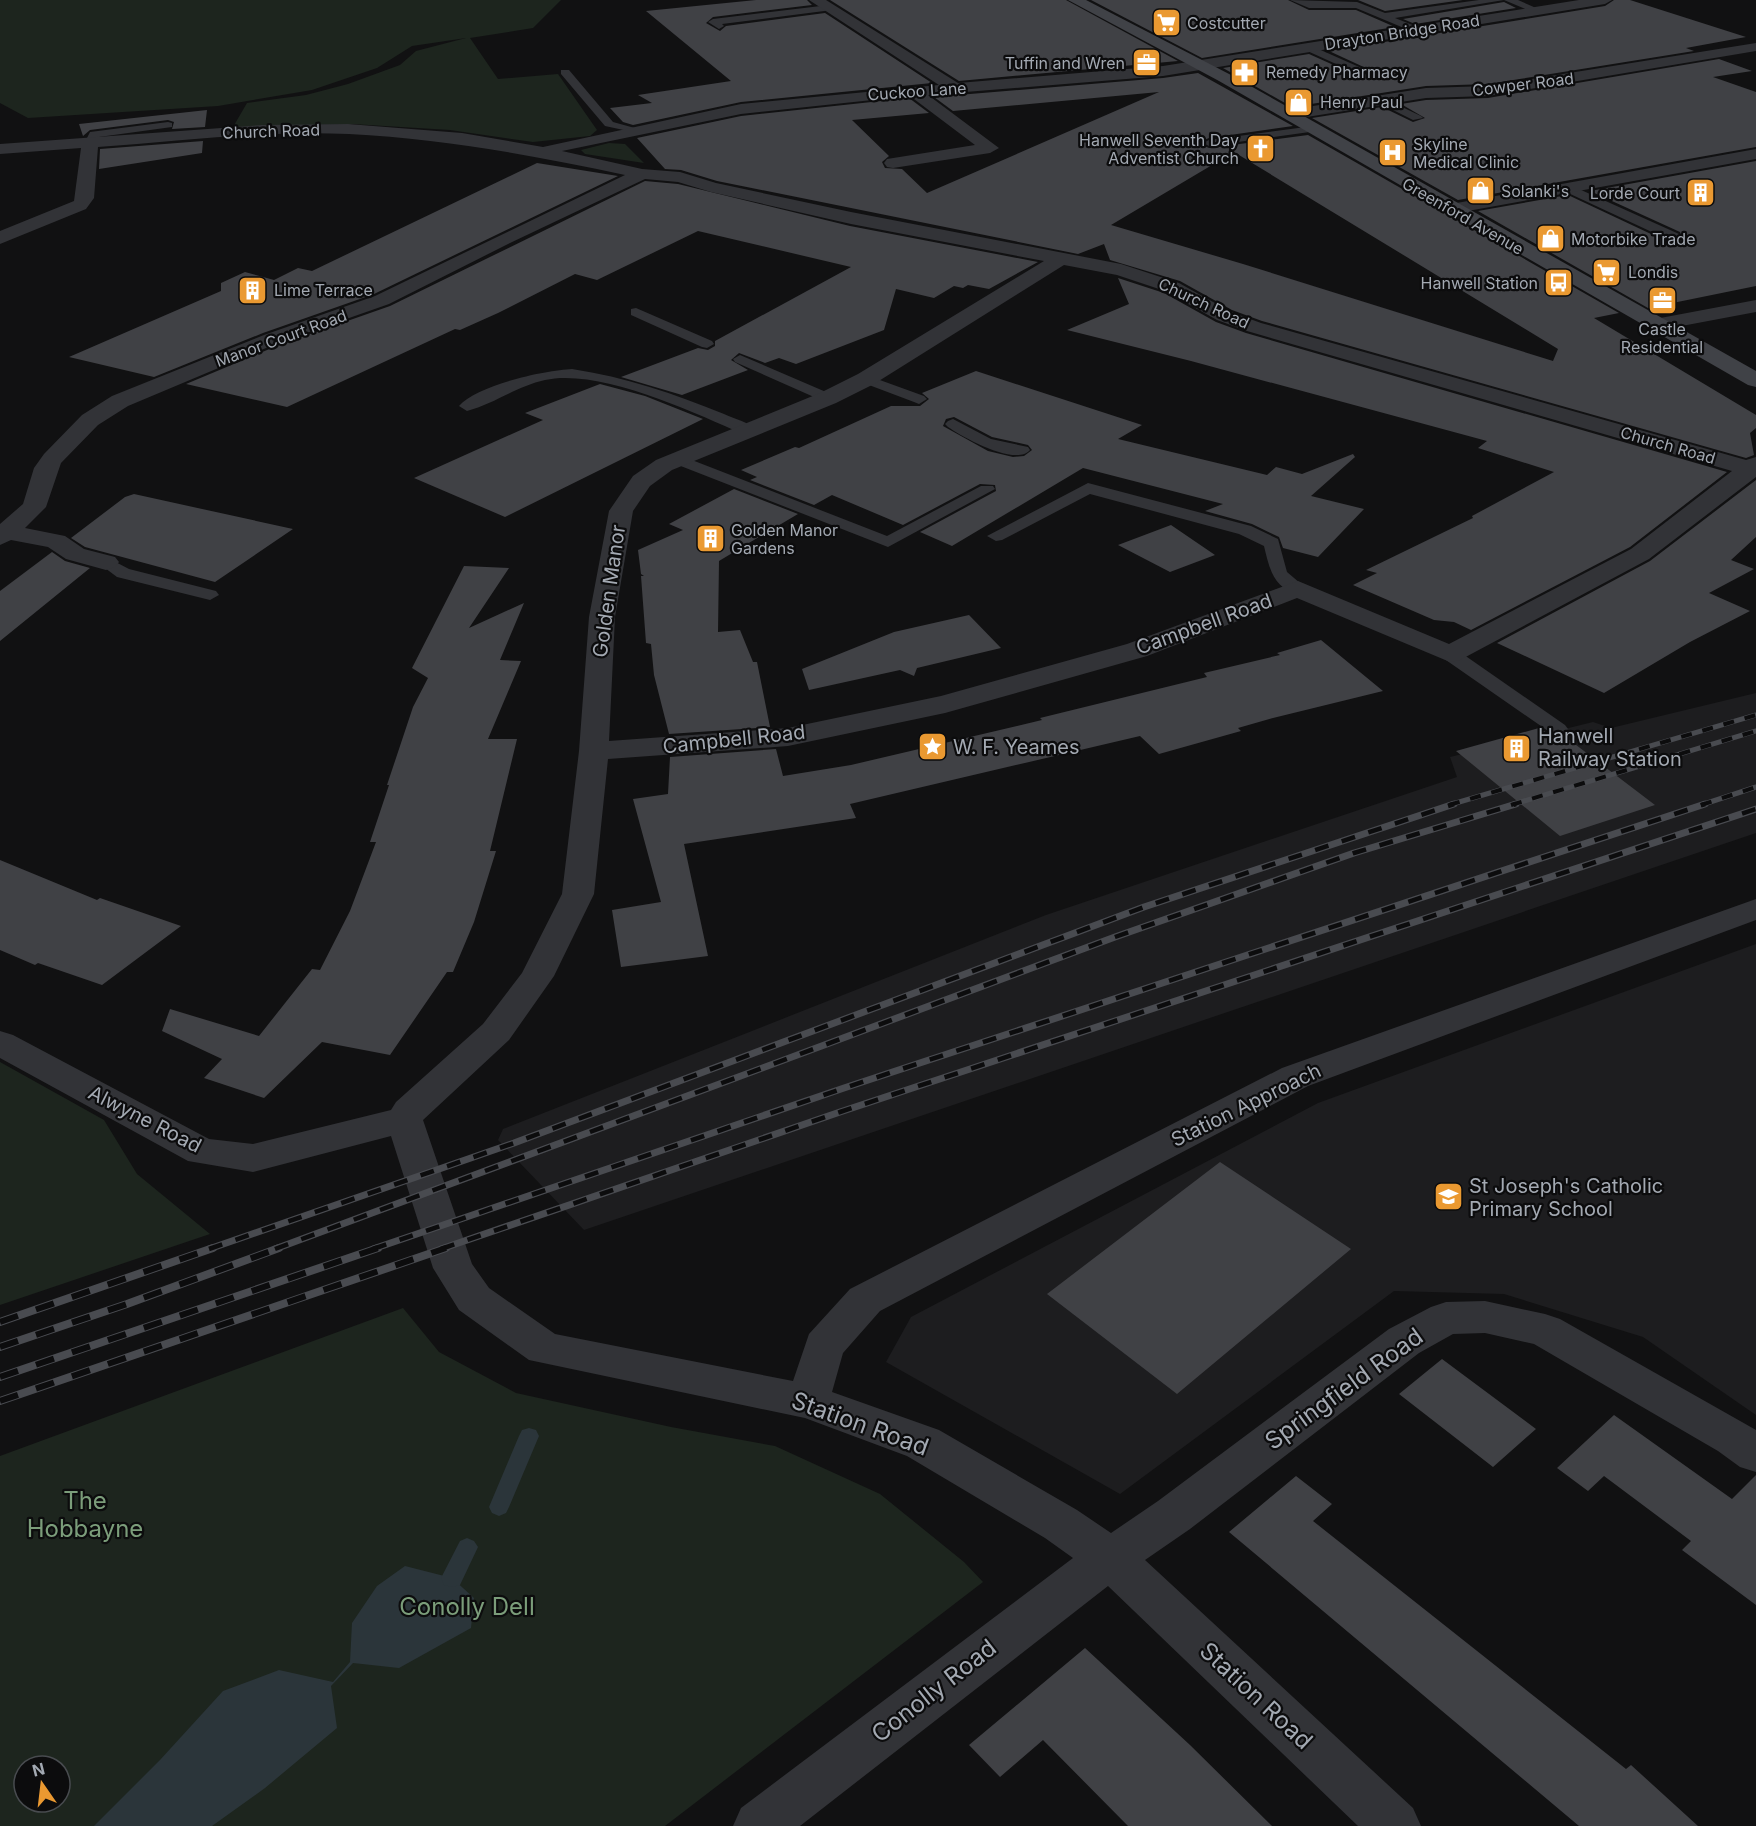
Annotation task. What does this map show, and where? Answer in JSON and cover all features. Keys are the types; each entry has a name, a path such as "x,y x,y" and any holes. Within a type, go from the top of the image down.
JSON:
{"street":[{"name":"Greenford Avenue","path":"1075,0 1199,64 1655,325 1756,380"},
{"name":"Drayton Bridge Road","path":"1199,64 1603,0"},
{"path":"822,4 956,88"},
{"name":"Cowper Road","path":"1288,115 1426,93 1488,92 1756,47"},
{"name":"Cuckoo Lane","path":"641,139 656,124 767,105 956,88 1103,78 1199,64"},
{"path":"893,163 990,148 914,92"},
{"name":"Church Road","path":"0,150 262,130 348,129 428,134 540,151 642,174 680,177 711,187 851,218 1062,258 1147,277 1254,327 1754,467"},
{"name":"Church Road","path":"540,151 641,139"},
{"path":"0,238 80,205 85,198 90,144"},
{"path":"1451,209 1756,154"},
{"name":"Church Road","path":"658,161 680,177"},
{"name":"Manor Court Road","path":"4,535 34,507 46,468 52,459 90,420 120,400 271,339 382,300 503,239 642,174"},
{"name":"Golden Manor","path":"404,1120 409,1111 496,1032 537,976 578,894 594,751 602,617 621,511 641,481 664,465 828,398 866,379 1062,258"},
{"path":"1655,325 1756,306"},
{"path":"1450,654 1640,554 1754,467"},
{"path":"4,535 56,542 75,554 106,562"},
{"name":"Campbell Road","path":"594,751 788,737 945,704 1137,650 1298,590 1450,654"},
{"name":"Station Approach","path":"807,1401 824,1346 865,1300 1295,1077 1756,909"},
{"name":"Alwyne Road","path":"0,1043 201,1151 253,1158 404,1120"},
{"name":"Station Road","path":"404,1120 453,1268 474,1299 544,1348 807,1401 922,1443 1061,1524 1111,1559 1395,1826"},
{"name":"Springfield Road","path":"1111,1559 1174,1515 1404,1341 1446,1318 1485,1317 1545,1330 1734,1438 1756,1454"},
{"name":"Conolly Road","path":"759,1826 1066,1589 1111,1559"}],"lane":[{"path":"1295,0 1309,5 1357,5 1416,30"},
{"path":"1385,17 1499,0"},
{"path":"1509,0 1538,11"},
{"path":"712,22 822,4"},
{"path":"1307,47 1362,72"},
{"path":"566,72 609,124 641,139"},
{"path":"1381,100 1417,118"},
{"path":"90,144 94,134 168,125"},
{"path":"1209,143 1312,129"},
{"path":"1570,189 1674,237"},
{"path":"636,312 707,344"},
{"path":"740,359 828,398"},
{"path":"467,406 529,379 574,373 658,394 710,413 749,431"},
{"path":"866,379 919,399"},
{"path":"953,424 968,435 1008,449 1022,450"},
{"path":"679,460 888,542 987,489"},
{"path":"996,536 1089,488 1245,530 1272,543 1279,574 1298,590"},
{"path":"106,562 123,573 210,595"},
{"path":"1450,654 1558,729"}],"shaded area":[{"path":"1756,693 1756,833 584,1230 498,1140 503,1129 1046,915 1457,777 1450,757 1593,722 1611,728"},
{"name":"St Joseph's Catholic Primary School","path":"1756,944 1756,1415 1643,1337 1504,1294 1394,1291 1120,1494 886,1362 911,1317 1318,1103"},
{"path":"405,1566 452,1578 474,1598 471,1628 399,1668 353,1663 331,1686 337,1728 265,1788 212,1826 94,1826 160,1760 223,1691 279,1670 333,1682 350,1662 352,1623 377,1586"}],"green space":[{"path":"0,0 561,0 533,28 470,38 498,79 558,74 597,130 590,136 533,142 450,130 352,124 233,127 247,103 306,95 348,84 400,65 416,51 466,38 412,46 377,68 312,90 218,106 28,118 0,103"},
{"path":"609,143 625,144 644,163 585,154 581,150"},
{"path":"0,1062 104,1120 137,1174 210,1234 0,1305"},
{"name":"Conolly Dell","path":"403,1308 439,1352 516,1393 671,1427 775,1446 880,1494 964,1562 983,1582 665,1826 0,1826 0,1456"}],"building":[{"path":"756,0 807,0 812,5 713,17 706,23 720,31 726,26 825,13 932,83 741,102 633,125 623,122 610,108 652,103 638,95 731,81 646,11"},
{"path":"830,0 1066,0 1178,61 959,81"},
{"path":"1091,0 1288,0 1309,10 1356,10 1395,27 1202,58"},
{"path":"1358,0 1463,0 1385,11"},
{"path":"1614,0 1630,0 1746,37 1686,48 1694,51 1488,84 1426,86 1292,107 1223,68 1309,54 1358,76 1367,74 1368,69 1329,51 1605,6"},
{"path":"1504,2 1516,8 1415,24 1403,19"},
{"path":"1719,59 1752,71 1713,77 1756,92 1756,147 1458,200 1312,118 1382,107 1413,122 1425,118 1401,104 1426,100 1488,98"},
{"path":"1198,73 1293,126 1209,138 1202,141 1202,145 1209,148 1308,135 1619,313 1594,318 1756,415 1756,428 1750,433 1754,455 1746,458 1262,321 1232,310 1180,281 1110,260 1104,244 1078,254 717,181 681,170 665,169 637,138 741,116 909,98 929,113 852,120 889,156 882,162 885,168 902,169 927,193 1159,92 953,111 934,97 1163,78","holes":["1234,152 1558,349 1553,361 1111,225"]},
{"path":"207,110 205,127 172,129 174,122 168,120 90,130 83,136 79,124"},
{"path":"203,141 202,153 99,169 100,149"},
{"path":"1756,161 1756,286 1648,308 1478,211 1568,195 1668,242 1679,242 1682,238 1680,232 1590,191"},
{"path":"537,163 618,176 374,294 263,333 154,377 69,357 221,291 221,283 245,272 274,280 298,268 312,271"},
{"path":"645,181 678,184 850,226 1038,262 989,289 968,285 963,288 954,286 934,298 896,289 884,330 796,364 779,358 765,363 739,353 731,360 748,370 682,395 621,377 698,348 708,350 715,346 715,341 851,267 698,231 597,280 575,274 498,313 460,330 455,329 287,407 186,384 279,345 390,306"},
{"path":"1118,278 1164,293 1216,322 1246,333 1727,472 1630,547 1471,630 1454,622 1434,620 1353,585 1377,573 1366,570 1473,518 1472,516 1554,472 1478,448 1487,441 1067,330 1129,304"},
{"path":"976,371 1142,425 1118,439 1267,475 1276,467 1302,474 1353,454 1355,457 1311,496 1364,509 1318,557 1283,548 1279,537 1252,524 1205,511 1223,504 1083,468 952,546 920,532 996,491 995,485 980,484 903,525 832,495 814,505 750,480 757,477 741,470 795,447 799,448 891,406 920,406 929,399 922,393","holes":["954,417 992,437 1028,445 1032,450 1024,456 1013,457 988,451 943,426 946,419"]},
{"path":"600,384 645,396 703,419 505,517 414,478 543,420 525,413"},
{"path":"1756,480 1756,537 1731,560 1754,569 1709,593 1750,611 1690,642 1604,693 1497,643 1650,561"},
{"path":"734,489 798,514 737,550 737,553 734,552 719,561 718,632 740,630 753,662 757,662 770,727 669,734 654,675 651,644 646,643 641,576 644,576 641,574 638,550 683,530 669,524"},
{"path":"134,494 293,529 215,582 85,547 71,538 125,497"},
{"path":"1171,525 1215,555 1170,572 1118,545"},
{"path":"52,552 65,561 90,568 0,641 0,591"},
{"path":"464,566 509,568 469,628 524,603 500,660 521,661 488,739 517,739 490,851 496,851 474,922 453,972 447,972 390,1055 322,1042 264,1098 204,1078 222,1059 162,1031 170,1009 259,1036 312,969 320,970 350,911 376,842 370,842 389,785 387,785 413,707 428,678 412,668"},
{"path":"969,615 1001,648 917,668 914,676 900,670 809,690 802,669 894,632"},
{"path":"1321,640 1383,691 1273,718 1238,728 1241,731 1159,754 1140,736 850,804 856,818 684,844 708,956 621,967 612,910 661,902 633,799 668,794 670,757 776,749 783,776 851,765 1042,720 1040,718 1207,677 1204,673 1280,655 1277,653"},
{"path":"1539,728 1550,735 1563,735 1655,805 1560,836 1456,751"},
{"path":"0,860 97,900 100,898 181,926 102,985 38,963 35,965 0,950"},
{"path":"1220,1162 1351,1249 1177,1394 1047,1294"},
{"path":"1442,1359 1536,1429 1493,1467 1399,1394"},
{"path":"1614,1415 1732,1499 1756,1475 1756,1605 1682,1550 1691,1541 1604,1476 1588,1491 1557,1468"},
{"path":"1296,1476 1332,1504 1313,1521 1626,1769 1631,1765 1698,1826 1579,1826 1229,1532"},
{"path":"1085,1648 1190,1745 1272,1826 1128,1826 1043,1740 1000,1777 969,1745"}],"waterway":[{"path":"499,1507 529,1436"},
{"path":"452,1578 467,1547"}],"railway":[{"path":"1449,805 1756,715"},
{"path":"1511,805 1756,731"},
{"path":"1701,805 1756,787"},
{"path":"209,1249 514,1143 1144,907 1454,804"},
{"path":"275,1249 1115,937 1354,853 1516,804"},
{"path":"373,1249 844,1088 1705,804"},
{"path":"441,1249 840,1112 1756,809"},
{"path":"0,1322 213,1248"},
{"path":"0,1347 127,1304 279,1248"},
{"path":"0,1377 378,1248"},
{"path":"0,1401 446,1248"}],"place":[{"name":"Costcutter","path":"1166,23"},
{"name":"Tuffin and Wren","path":"1146,63"},
{"name":"Remedy Pharmacy","path":"1245,72"},
{"name":"Henry Paul","path":"1299,102"},
{"name":"Hanwell Seventh Day Adventist Church","path":"1260,149"},
{"name":"Skyline Medical Clinic","path":"1392,153"},
{"name":"Solanki's","path":"1480,191"},
{"name":"Lorde Court","path":"1701,193"},
{"name":"Motorbike Trade","path":"1550,239"},
{"name":"Londis","path":"1607,272"},
{"name":"Hanwell Station","path":"1559,283"},
{"name":"Lime Terrace","path":"253,290"},
{"name":"Castle Residential","path":"1662,301"},
{"name":"Golden Manor Gardens","path":"710,539"},
{"name":"W. F. Yeames","path":"932,747"},
{"name":"Hanwell Railway Station","path":"1517,748"},
{"name":"St Joseph's Catholic Primary School","path":"1448,1197"}],"park label":[{"name":"The Hobbayne","path":"85,1515"}]}
